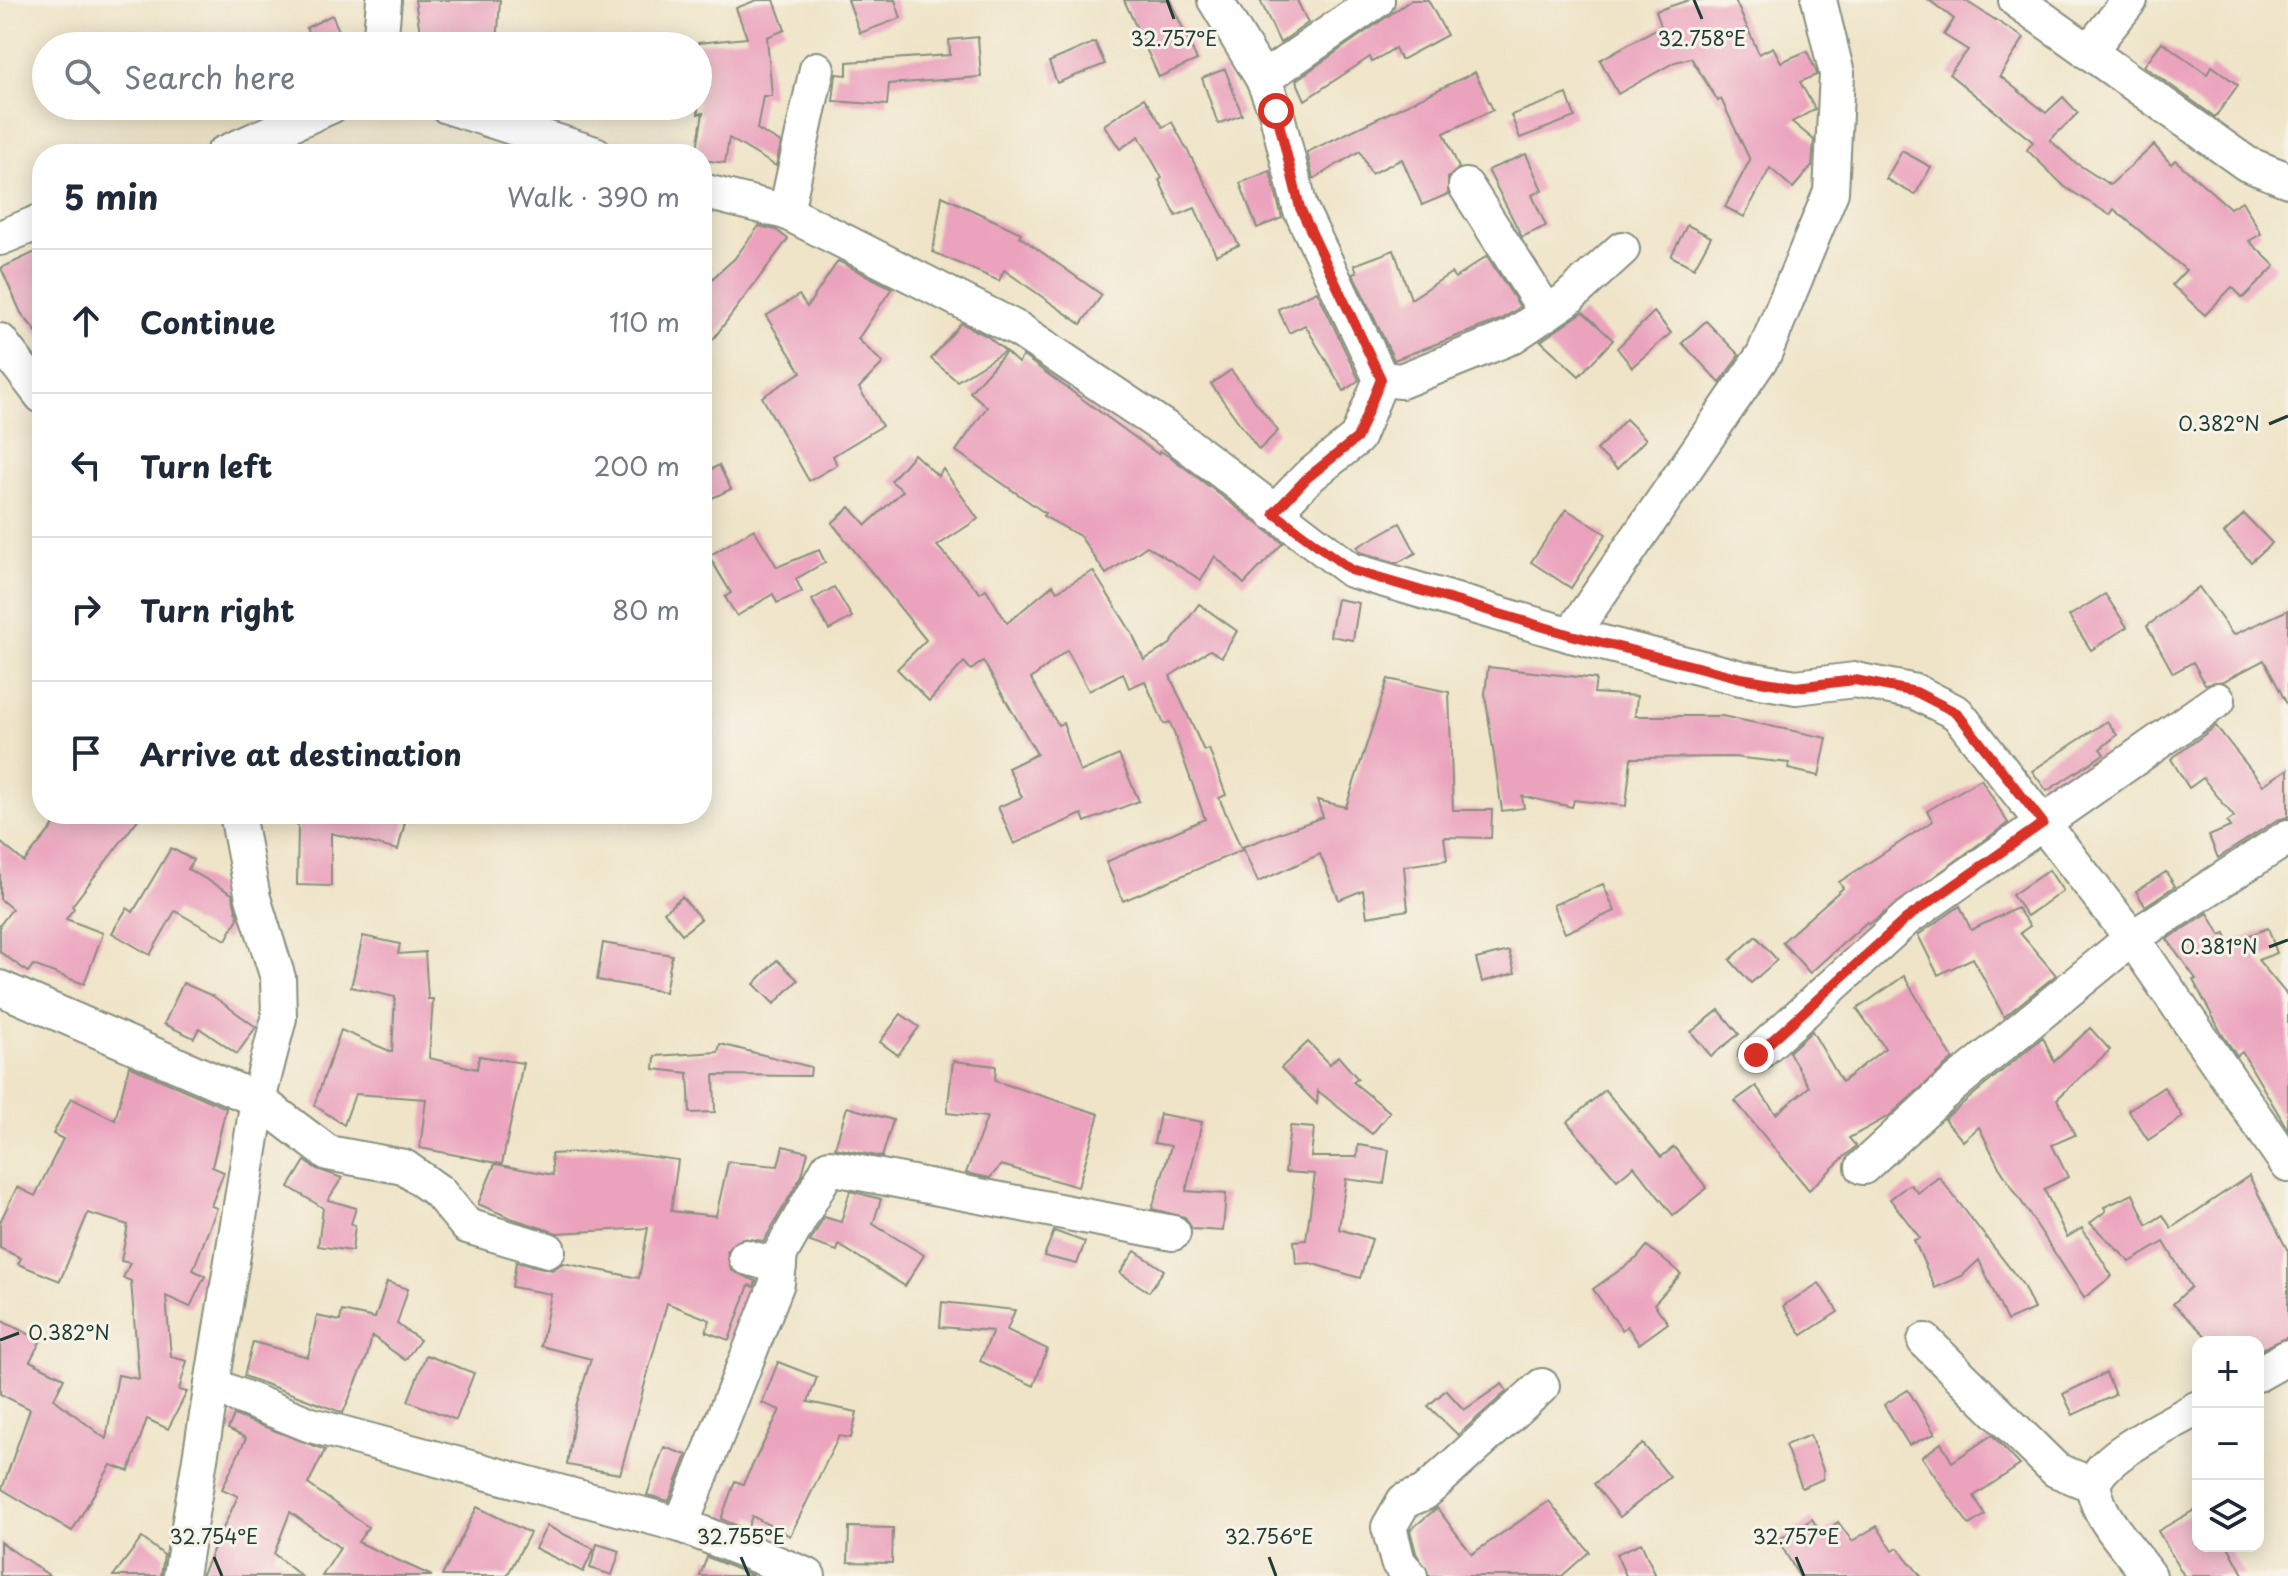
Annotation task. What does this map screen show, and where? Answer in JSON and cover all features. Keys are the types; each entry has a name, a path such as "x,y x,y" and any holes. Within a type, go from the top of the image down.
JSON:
{"street":[{"path":"381,32 384,0"},
{"path":"1215,0 1263,79 1276,111 1300,208 1381,379 1357,438 1307,478 1274,513"},
{"path":"1263,79 1377,0"},
{"path":"1571,635 1764,354 1831,192 1837,74 1819,0"},
{"path":"2016,0 2247,164 2288,180"},
{"path":"2088,52 2130,0"},
{"path":"786,212 817,69"},
{"path":"246,144 300,120"},
{"path":"490,120 564,144"},
{"path":"1466,186 1547,313"},
{"path":"712,195 786,212 1019,330 1168,430 1351,570 1571,635 1741,678 1796,687 1855,680 1916,692 1957,713 2132,938 2288,1165"},
{"path":"1381,379 1401,381 1511,337 1547,313 1622,249"},
{"path":"0,341 32,383"},
{"path":"1756,1055 1907,918 2218,700"},
{"path":"181,1576 258,1100 279,1018 278,978 253,898 239,824"},
{"path":"1863,1167 1942,1094 2132,938 2288,837"},
{"path":"0,988 258,1100 328,1153 404,1167 439,1192 467,1226 548,1250"},
{"path":"681,1525 777,1283 780,1254 829,1167 1173,1233"},
{"path":"746,1257 779,1266"},
{"path":"1925,1341 2056,1470 2093,1485"},
{"path":"2264,1371 2288,1357"},
{"path":"212,1385 311,1425 681,1525 808,1576"},
{"path":"1410,1576 1398,1562 1389,1527 1404,1501 1424,1493 1542,1386"},
{"path":"2149,1576 2100,1506 2093,1485 2098,1473 2117,1455 2192,1411"}],"building":[{"path":"415,0 500,0 498,32 420,32"},
{"path":"757,0 774,0 785,30 767,37 772,96 763,96 757,129 781,143 776,166 729,138 725,163 712,161 712,144 698,144 702,120 712,120 712,42 747,38 736,8"},
{"path":"848,0 895,0 901,18 860,33"},
{"path":"1124,0 1170,0 1197,60 1159,77"},
{"path":"1260,0 1297,0 1308,23 1280,43"},
{"path":"1411,0 1428,0 1447,35 1401,60 1395,48 1372,62 1370,57 1305,100 1296,80"},
{"path":"1689,0 1735,0 1759,54 1773,47 1781,62 1807,51 1816,71 1817,75 1800,82 1815,109 1792,122 1814,140 1812,166 1793,188 1770,168 1744,217 1725,207 1750,160 1721,99 1718,101 1691,58 1675,62 1618,94 1600,60 1661,26 1656,11"},
{"path":"1929,0 1964,0 2024,38 2000,76 2046,113 2063,97 2078,113 2050,140 2073,161 2110,185 2154,145 2171,164 2175,160 2230,208 2242,201 2261,234 2249,241 2275,266 2243,298 2232,287 2205,315 2172,285 2186,270 2114,209 2110,215 2065,187 2027,150 2033,142 1949,74 1968,50 1944,35 1954,19"},
{"path":"332,15 340,32 308,32 306,28"},
{"path":"978,37 981,77 889,84 887,105 833,101 836,74 847,75 847,62 950,55 949,40"},
{"path":"1095,42 1105,64 1057,83 1049,62"},
{"path":"2162,42 2207,74 2212,66 2238,85 2215,117 2144,66"},
{"path":"1225,69 1242,115 1218,124 1202,78"},
{"path":"1475,72 1493,110 1444,133 1459,168 1448,178 1448,194 1422,205 1402,159 1371,174 1360,151 1313,179 1307,152"},
{"path":"1567,94 1575,117 1520,138 1511,115"},
{"path":"1144,98 1163,127 1172,122 1239,245 1216,255 1195,208 1176,216 1159,180 1162,178 1139,136 1120,149 1104,125"},
{"path":"1902,151 1931,167 1915,195 1886,179"},
{"path":"1526,154 1542,190 1532,195 1546,226 1522,237 1488,170"},
{"path":"1270,171 1282,218 1257,228 1240,183"},
{"path":"942,196 1021,233 1019,236 1102,295 1081,324 1004,270 999,281 933,252"},
{"path":"1687,225 1711,237 1694,268 1671,256"},
{"path":"759,226 776,230 788,239 712,341 712,279 734,259"},
{"path":"1394,250 1411,299 1451,273 1455,278 1487,256 1520,307 1502,319 1394,360 1353,274 1357,272 1354,265"},
{"path":"32,254 32,327 21,313 1,268"},
{"path":"838,261 892,288 858,339 883,363 859,388 882,426 833,456 837,465 809,481 762,397 801,372 766,316 799,295 807,307"},
{"path":"1317,291 1359,380 1344,391 1305,325 1289,333 1278,309"},
{"path":"1583,312 1613,340 1579,376 1541,341"},
{"path":"1654,312 1671,333 1632,367 1617,348"},
{"path":"1706,321 1739,355 1720,383 1682,343"},
{"path":"961,323 987,336 1005,351 957,381 931,359"},
{"path":"1006,352 1018,363 1023,356 1158,454 1160,451 1172,458 1283,543 1244,584 1215,556 1201,580 1147,546 1106,574 1080,536 1043,516 1045,513 956,451 987,407 970,392"},
{"path":"1231,370 1278,431 1259,450 1211,384"},
{"path":"1626,419 1646,439 1617,469 1597,450"},
{"path":"914,454 938,476 943,469 978,519 937,546 980,593 986,589 1007,623 1053,585 1057,591 1093,571 1132,633 1144,660 1170,644 1199,604 1237,631 1222,657 1210,650 1170,676 1204,751 1209,749 1226,795 1219,798 1242,850 1123,901 1106,862 1205,819 1170,722 1164,724 1145,681 1129,688 1123,673 1089,691 1067,650 1031,679 1058,725 1063,723 1080,772 1119,755 1139,801 1085,822 1082,814 1014,844 998,807 1022,797 1008,768 1037,754 983,661 971,670 964,662 929,701 897,669 926,640 832,523 850,507 866,525 903,491 891,481"},
{"path":"719,465 731,489 712,498 712,469"},
{"path":"1566,509 1606,534 1571,588 1531,562"},
{"path":"2244,514 2272,543 2251,562 2224,533"},
{"path":"1400,523 1416,553 1397,563 1360,552 1357,547"},
{"path":"754,529 777,567 819,550 825,562 796,579 802,592 777,603 773,594 737,616 725,597 731,593 712,561 712,554"},
{"path":"834,587 852,617 829,630 812,600"},
{"path":"2199,587 2233,635 2288,610 2288,706 2264,660 2224,681 2205,684 2193,662 2173,673 2147,626"},
{"path":"2105,594 2127,627 2091,650 2069,616"},
{"path":"1337,599 1359,603 1353,640 1330,636"},
{"path":"1488,667 1596,679 1594,693 1637,696 1635,716 1722,716 1827,738 1819,776 1788,769 1789,763 1733,757 1631,758 1626,806 1574,800 1572,807 1522,796 1524,808 1502,811 1485,694"},
{"path":"1388,679 1449,692 1453,810 1492,810 1491,838 1444,837 1447,860 1404,866 1408,910 1367,917 1363,890 1339,900 1320,854 1258,882 1242,847 1323,817 1317,800 1346,807"},
{"path":"2107,721 2117,735 2100,749 2104,754 2047,791 2032,771"},
{"path":"2216,726 2263,785 2288,769 2288,817 2277,820 2218,858 2209,836 2230,827 2227,822 2234,817 2203,778 2189,788 2171,759"},
{"path":"1981,779 2008,823 1869,924 1867,922 1810,973 1782,942 1843,888 1839,882 1933,821 1927,811"},
{"path":"55,824 134,824 72,906 74,908 66,919 103,933 84,984 33,965 28,972 0,952 0,925 12,909 0,899 0,842 24,862"},
{"path":"293,824 404,824 398,850 331,833 331,886 297,885 298,825"},
{"path":"171,848 193,860 188,869 232,894 238,918 226,940 175,911 150,955 112,933 127,908 133,912"},
{"path":"2049,870 2063,891 2027,916 2012,895"},
{"path":"2166,872 2175,886 2145,906 2136,891"},
{"path":"1603,884 1615,911 1565,933 1553,905"},
{"path":"682,897 701,919 682,934 664,912"},
{"path":"1960,906 1971,930 2017,908 2030,926 2020,933 2056,975 2004,1017 1973,958 1938,975 1918,935"},
{"path":"2208,913 2220,935 2225,933 2229,943 2268,928 2277,953 2258,960 2288,996 2288,1130 2242,1052 2237,1056 2222,1034 2193,980 2196,979 2167,939"},
{"path":"363,936 400,944 398,954 425,952 428,999 433,999 429,1058 477,1069 479,1056 523,1063 502,1164 420,1148 426,1099 355,1094 344,1125 314,1105 341,1030 392,1052 395,997 351,987"},
{"path":"1756,936 1777,960 1751,983 1730,960"},
{"path":"603,943 672,955 665,992 597,980"},
{"path":"1509,951 1515,973 1482,982 1476,959"},
{"path":"777,960 798,980 774,1004 754,984"},
{"path":"1904,976 1953,1059 1889,1116 1849,1138 1856,1146 1809,1190 1735,1101 1756,1086 1776,1114 1809,1087 1789,1052 1812,1031 1842,1082 1885,1048 1857,1009"},
{"path":"183,983 213,996 256,1027 237,1054 199,1028 194,1038 164,1024"},
{"path":"1719,1010 1739,1034 1711,1056 1691,1032"},
{"path":"901,1014 919,1027 898,1055 880,1042"},
{"path":"2090,1028 2110,1050 2057,1099 2075,1135 2052,1145 2068,1177 2044,1189 2067,1237 2082,1228 2112,1276 2084,1298 1999,1167 1979,1127 1963,1141 1944,1119 2043,1037 2054,1062"},
{"path":"1308,1042 1330,1064 1338,1056 1358,1079 1353,1082 1390,1112 1372,1134 1318,1091 1317,1104 1281,1068"},
{"path":"720,1044 811,1067 810,1076 714,1075 715,1112 690,1113 688,1073 654,1069 655,1056 718,1052"},
{"path":"953,1061 996,1066 995,1081 1099,1114 1078,1187 1001,1165 990,1178 966,1173 987,1117 947,1113"},
{"path":"129,1066 226,1108 212,1167 224,1172 211,1206 217,1208 193,1270 205,1276 190,1307 166,1296 171,1357 187,1361 179,1390 187,1392 168,1429 147,1419 129,1471 111,1465 72,1531 2,1489 30,1409 0,1394 0,1320 41,1340 30,1361 64,1378 54,1399 106,1439 118,1375 139,1379 131,1281 123,1278 130,1263 121,1261 128,1225 88,1213 60,1281 18,1264 21,1258 0,1248 0,1222 17,1187 35,1196 63,1139 53,1134 71,1098 115,1120"},
{"path":"2164,1087 2183,1117 2148,1140 2128,1110"},
{"path":"1605,1090 1661,1157 1674,1147 1707,1188 1673,1215 1634,1166 1617,1180 1567,1122"},
{"path":"847,1107 893,1120 882,1157 835,1148"},
{"path":"1160,1114 1202,1122 1186,1191 1226,1194 1223,1231 1192,1229 1185,1217 1152,1209 1171,1146 1154,1143"},
{"path":"1290,1126 1314,1128 1311,1157 1357,1157 1358,1145 1389,1150 1384,1184 1346,1179 1339,1229 1372,1239 1360,1278 1310,1263 1296,1264 1294,1241 1306,1240 1315,1174 1285,1172"},
{"path":"783,1146 808,1152 802,1175 764,1241 742,1238 727,1251 731,1270 756,1281 754,1287 749,1285 729,1340 706,1332 710,1320 667,1303 620,1474 567,1465 576,1406 591,1359 541,1346 551,1294 512,1287 516,1262 552,1270 563,1263 639,1278 648,1228 557,1233 511,1218 478,1204 495,1164 553,1175 551,1154 609,1151 678,1160 671,1211 716,1216 728,1162 778,1166"},
{"path":"305,1161 342,1178 328,1200 356,1208 351,1224 355,1225 352,1251 318,1246 323,1208 289,1187"},
{"path":"2249,1176 2288,1251 2288,1337 2264,1348 2264,1336 2206,1336 2173,1304 2191,1287 2164,1242 2130,1262 2090,1223 2106,1211 2104,1207 2133,1194 2147,1225 2163,1215 2171,1228"},
{"path":"1939,1177 2023,1285 2034,1309 2007,1321 1979,1260 1962,1276 1935,1288 1914,1240 1920,1238 1890,1199 1910,1184 1918,1193"},
{"path":"850,1191 881,1199 873,1224 924,1255 905,1286 839,1245 837,1251 810,1242 824,1217 841,1222"},
{"path":"1054,1231 1085,1242 1077,1264 1044,1256"},
{"path":"1647,1246 1681,1274 1654,1304 1668,1323 1639,1344 1627,1326 1622,1330 1593,1289 1637,1258"},
{"path":"1135,1251 1164,1270 1149,1292 1120,1273"},
{"path":"387,1282 408,1289 397,1324 420,1340 405,1360 372,1336 367,1357 343,1413 244,1376 253,1342 308,1357 317,1316 340,1321 342,1311 375,1318"},
{"path":"1819,1283 1838,1312 1802,1335 1783,1306"},
{"path":"942,1302 1015,1310 1007,1330 1047,1349 1034,1386 980,1361 993,1331 940,1327"},
{"path":"426,1355 474,1373 456,1420 408,1401"},
{"path":"778,1362 817,1377 808,1402 857,1412 851,1438 839,1436 790,1536 752,1516 747,1530 721,1519 735,1481 743,1484 780,1410 762,1403"},
{"path":"2106,1373 2115,1395 2073,1415 2063,1394"},
{"path":"1502,1384 1507,1391 1458,1435 1428,1406 1446,1390 1464,1410"},
{"path":"1908,1390 1935,1434 1909,1445 1884,1405"},
{"path":"234,1415 325,1450 308,1484 368,1527 358,1542 432,1576 322,1576 340,1548 290,1512 274,1554 301,1576 201,1576 238,1496 222,1489 246,1438 228,1429"},
{"path":"1810,1435 1823,1470 1823,1479 1802,1488 1785,1445"},
{"path":"1992,1435 2020,1465 1974,1496 1985,1515 1969,1525 1922,1457 1941,1443 1952,1462"},
{"path":"1643,1444 1670,1477 1620,1517 1594,1484"},
{"path":"664,1447 687,1455 669,1501 647,1495"},
{"path":"1549,1501 1589,1552 1562,1576 1429,1576 1416,1553 1410,1530 1437,1508 1472,1554"},
{"path":"477,1507 530,1533 507,1576 442,1576"},
{"path":"2192,1511 2192,1552 2231,1552 2244,1576 2184,1576 2158,1531"},
{"path":"1812,1519 1822,1535 1838,1522 1852,1541 1877,1526 1893,1551 1898,1548 1921,1576 1799,1576 1778,1540"},
{"path":"547,1526 594,1549 583,1572 535,1548"},
{"path":"849,1527 893,1528 892,1563 848,1562"},
{"path":"142,1538 164,1555 161,1576 113,1576"},
{"path":"0,1542 50,1576 0,1576"},
{"path":"1641,1543 1656,1576 1626,1576 1616,1554"},
{"path":"597,1544 620,1551 612,1575 590,1568"},
{"path":"707,1557 754,1576 700,1576"}],"route":[{"path":"1276,111 1300,208 1381,379 1357,438 1307,478 1274,513 1351,570 1571,635 1741,678 1796,687 1855,680 1916,692 1957,713 2043,823 1907,918 1756,1055"}]}
